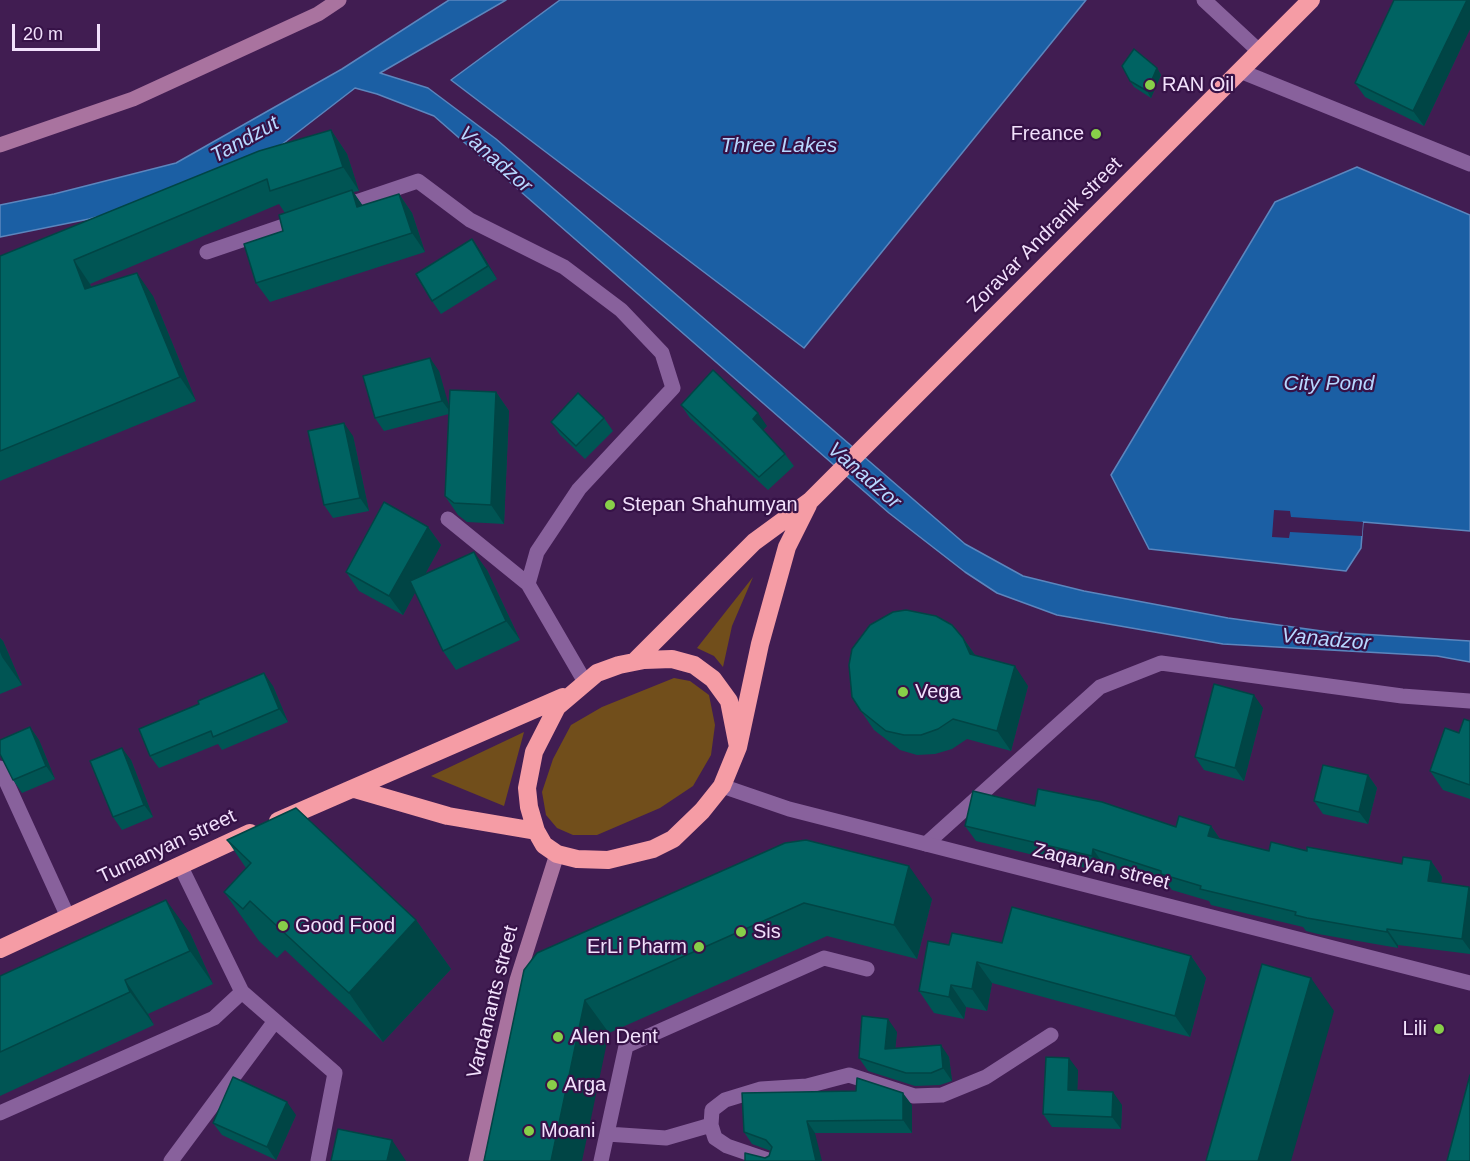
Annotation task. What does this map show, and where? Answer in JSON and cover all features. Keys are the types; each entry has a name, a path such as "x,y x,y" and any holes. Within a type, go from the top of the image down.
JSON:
{"highway":[{"name":"Zoravar Andranik street","path":"810,501 1311,0"},
{"path":"635,661 754,542 810,501"},
{"path":"738,747 729,701 713,679 694,665 672,659 635,661 597,674 568,695 545,726 530,770 527,788 529,807 536,831 544,845 557,854 577,859 608,860 653,849 680,832 702,812 722,786 738,747 760,644 787,547 810,501"},
{"name":"Tumanyan street","path":"0,949 332,796 355,789 568,695"},
{"path":"355,789 448,816 536,831"}],"street":[{"path":"0,145 133,99 318,14 339,0"},
{"path":"1204,0 1260,52"},
{"path":"1240,71 1470,164"},
{"path":"207,252 418,181 470,220 564,267 621,310 662,353 673,388 579,489 537,552 528,584"},
{"path":"448,519 528,584 585,682"},
{"path":"926,844 1100,687 1161,663 1402,696 1470,701"},
{"path":"0,768 68,917"},
{"name":"Zaqaryan street","path":"722,786 789,809 1470,983"},
{"name":"Vardanants street","path":"476,1161 517,980 557,854"},
{"path":"180,866 242,992 335,1074 318,1161"},
{"path":"602,1161 626,1046 824,958 867,969"},
{"path":"0,1113 214,1018 242,992"},
{"path":"171,1161 275,1021"},
{"path":"771,1161 728,1146 715,1138 711,1125 712,1110 725,1100 761,1089 807,1086 849,1075 914,1096 942,1095 986,1077 1051,1035"},
{"path":"607,1134 666,1138 711,1125"}],"shaded area":[{"path":"753,577 732,626 723,667 714,656 697,648"},
{"path":"674,678 690,681 709,695 715,725 711,755 693,786 660,808 597,835 573,835 557,828 546,815 542,792 553,759 571,725 602,707"},
{"path":"524,732 504,806 431,776"}],"water":[{"path":"449,0 506,0 380,73 428,88 496,139 965,544 1023,576 1084,591 1228,618 1329,632 1470,641 1470,662 1437,656 1223,644 1057,615 997,593 965,572 889,513 434,116 377,94 355,88 276,149 133,207 89,219 0,237 0,205 54,194 176,163 342,69"},
{"name":"Three Lakes","path":"560,0 1086,0 804,348 451,80"},
{"name":"City Pond","path":"1357,167 1470,215 1470,531 1363,522 1361,548 1346,571 1149,549 1111,475 1275,202"}],"pier":[{"path":"1274,510 1290,511 1291,517 1363,522 1362,536 1290,532 1289,538 1272,537"}],"building":[{"path":"1394,0 1467,0 1413,111 1355,83"},
{"path":"1134,49 1157,68 1147,91 1130,81 1122,66"},
{"path":"331,130 343,167 270,191 267,179 74,260 85,289 137,273 180,377 0,451 0,256 259,151"},
{"path":"352,190 357,207 399,194 412,233 256,283 244,244 283,231 279,215"},
{"path":"472,239 488,266 432,301 416,274"},
{"path":"430,358 442,401 375,418 363,376"},
{"path":"713,370 758,413 753,419 785,454 759,477 681,405"},
{"path":"450,390 496,392 491,505 454,503 445,496"},
{"path":"578,393 604,418 576,446 551,422"},
{"path":"344,423 360,498 324,505 308,431"},
{"path":"384,502 428,527 389,596 346,572"},
{"path":"474,552 506,621 443,651 410,581"},
{"path":"906,610 936,616 952,625 963,638 970,654 1015,666 997,731 953,719 938,729 921,735 904,735 886,731 861,711 852,697 849,665 852,649 870,625 893,612"},
{"path":"264,673 279,709 213,737 211,731 150,756 139,729"},
{"path":"1214,684 1254,695 1235,768 1195,757"},
{"path":"1464,719 1470,721 1470,785 1430,771 1445,728 1459,733"},
{"path":"30,727 46,766 13,780 0,754 0,740"},
{"path":"122,748 144,805 113,817 90,761"},
{"path":"1323,765 1368,775 1359,812 1314,801"},
{"path":"1038,789 1102,802 1176,827 1179,816 1211,826 1208,836 1269,851 1271,842 1307,851 1307,847 1402,864 1403,857 1431,861 1428,881 1469,887 1462,939 1387,929 1387,932 1307,918 1295,915 1296,912 1200,889 1201,886 1161,874 1161,871 1093,849 1092,856 965,826 973,791 1035,806"},
{"path":"296,808 416,920 349,993 250,901 243,909 224,892 251,863 227,840"},
{"path":"806,840 909,866 894,925 804,903 585,1000 551,1161 484,1161 524,970 537,953 785,843"},
{"path":"166,900 190,951 125,980 130,992 0,1052 0,976"},
{"path":"1012,907 1191,956 1175,1016 977,962 972,989 951,985 949,997 919,991 928,941 949,945 952,933 1002,943"},
{"path":"1262,964 1311,978 1258,1161 1206,1161"},
{"path":"862,1016 888,1019 885,1049 941,1045 943,1068 931,1073 906,1073 859,1058"},
{"path":"1046,1057 1069,1058 1068,1090 1113,1092 1112,1117 1043,1114"},
{"path":"1470,1075 1470,1161 1447,1161"},
{"path":"233,1077 287,1102 267,1147 213,1123"},
{"path":"857,1078 903,1093 903,1120 807,1121 816,1161 745,1161 745,1153 765,1158 769,1156 772,1147 766,1140 744,1132 742,1093 856,1091"},
{"path":"338,1129 392,1140 387,1161 331,1161"}],"place":[{"name":"RAN Oil","path":"1150,85"},
{"name":"Freance","path":"1096,134"},
{"name":"Stepan Shahumyan","path":"610,505"},
{"name":"Vega","path":"903,692"},
{"name":"Good Food","path":"283,926"},
{"name":"Sis","path":"741,932"},
{"name":"ErLi Pharm","path":"699,947"},
{"name":"Lili","path":"1439,1029"},
{"name":"Alen Dent","path":"558,1037"},
{"name":"Arga","path":"552,1085"},
{"name":"Moani","path":"529,1131"}],"water label":[{"name":"Tandzut","path":"245,140"},
{"name":"Vanadzor","path":"495,160"},
{"name":"Vanadzor","path":"864,476"},
{"name":"Vanadzor","path":"1326,640"}]}
